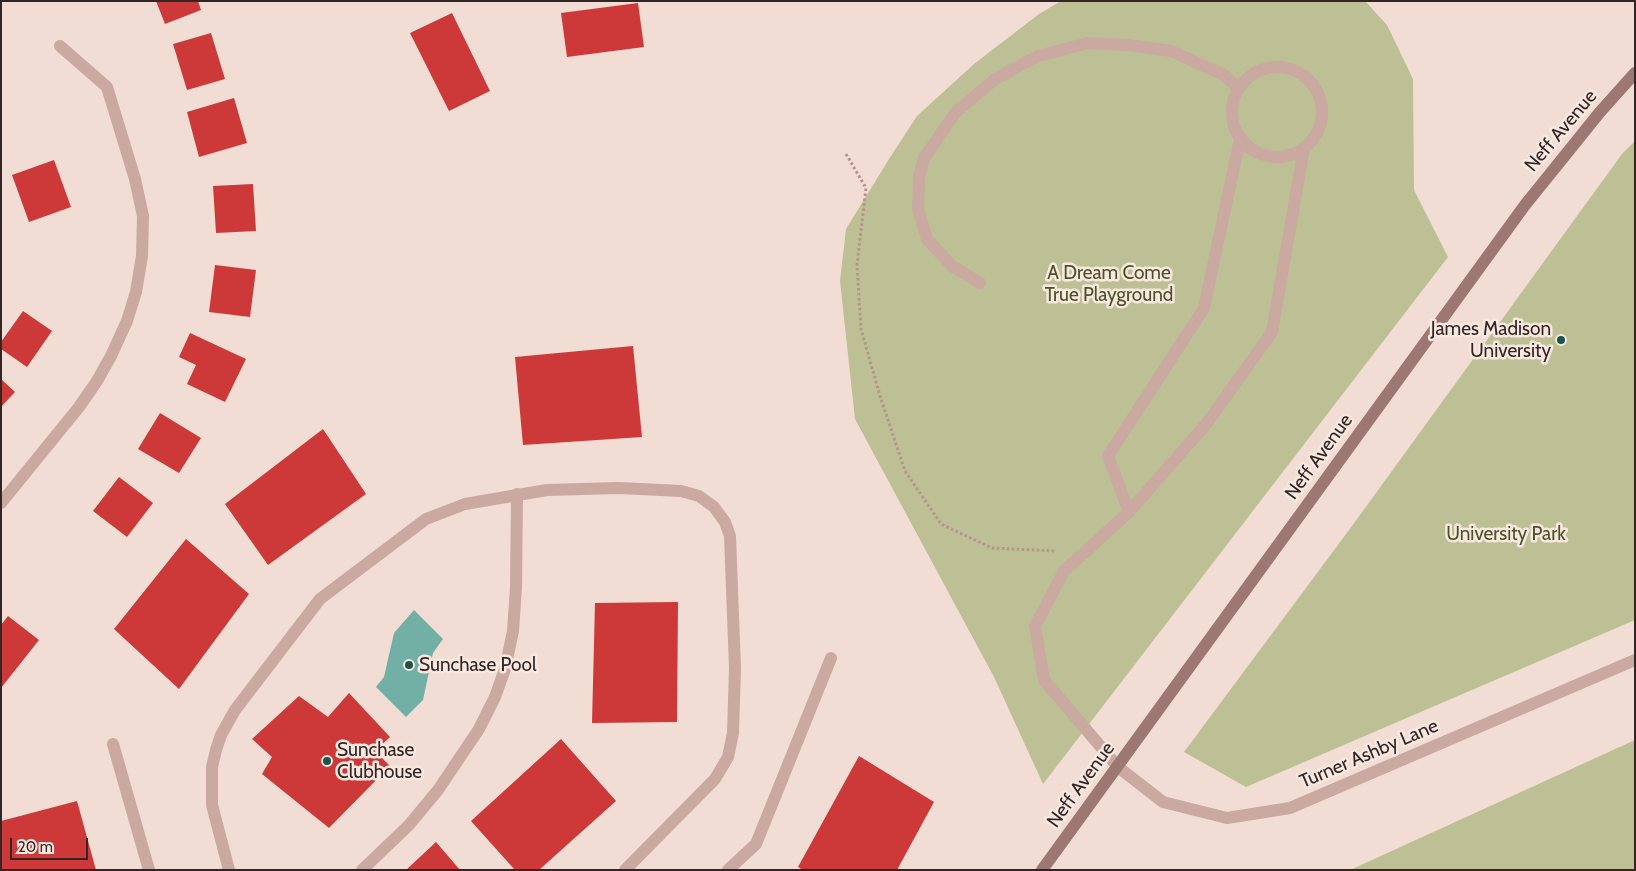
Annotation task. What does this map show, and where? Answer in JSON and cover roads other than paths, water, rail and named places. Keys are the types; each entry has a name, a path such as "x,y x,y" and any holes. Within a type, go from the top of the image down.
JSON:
{"main road":[{"name":"Neff Avenue","path":"1042,870 1525,205 1600,112 1635,73"}],"street":[{"path":"980,283 952,266 928,239 918,209 919,178 924,158 956,112 995,79 1038,56 1088,43 1128,45 1171,51 1224,75 1238,88"},
{"path":"1,504 97,381 111,356 126,321 136,292 142,256 143,216 135,179 107,87 60,46"},
{"path":"1266,67 1284,67 1300,73 1314,85 1321,101 1322,118 1316,136 1304,148 1288,156 1270,157 1253,151 1240,139 1232,123 1231,105 1238,88 1250,75 1266,67"},
{"path":"1128,512 1108,456 1204,308 1240,139"},
{"name":"Turner Ashby Lane","path":"1304,148 1272,332 1207,423 1128,512 1064,571 1035,626 1044,680 1118,767 1163,802 1227,818 1290,808 1635,660"},
{"path":"229,870 212,805 211,779 221,734 235,710 320,599 426,519 465,504 517,494 576,488 681,491 699,496 708,502 721,515 728,529 733,594 735,668 733,733 728,757 712,783 625,870"},
{"path":"362,870 405,829 438,790 479,729 498,689 505,669 513,631 516,588 517,494"},
{"path":"728,870 756,844 831,658"},
{"path":"113,744 149,870"}],"water":[{"name":"Sunchase Pool","path":"414,610 443,639 433,653 423,700 406,717 376,687 384,677 394,633"}],"place":[{"name":"James Madison University","path":"1561,340"},
{"name":"Sunchase Pool","path":"409,665"},
{"name":"Sunchase Clubhouse","path":"327,761"}],"park label":[{"name":"A Dream Come True Playground","path":"1109,284"},
{"name":"University Park","path":"1506,534"}]}
